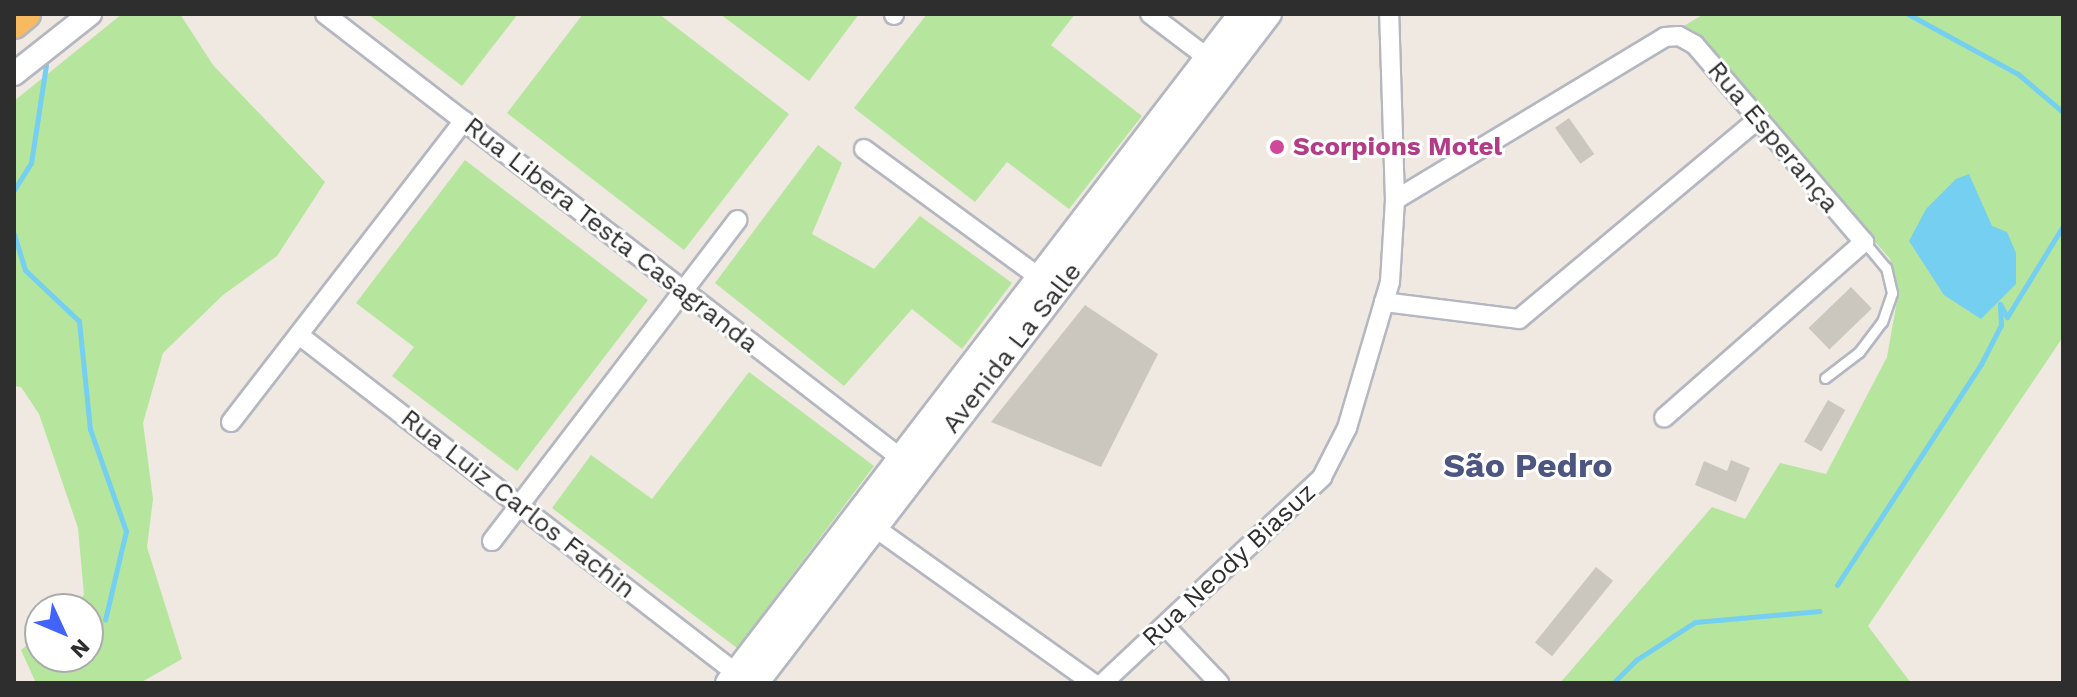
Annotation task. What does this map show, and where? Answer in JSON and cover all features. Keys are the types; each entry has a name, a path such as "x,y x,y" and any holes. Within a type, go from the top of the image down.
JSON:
{"highway":[{"path":"14,24 26,14"}],"main road":[{"name":"Avenida La Salle","path":"740,680 898,456 964,393 1178,117 1208,58 1241,14"},
{"name":"Avenida La Salle","path":"740,680 874,527 1039,277 1269,14"}],"street":[{"path":"14,74 90,14"},
{"name":"Rua Libera Testa Casagranda","path":"325,14 898,456"},
{"path":"1150,14 1208,58"},
{"name":"Rua Neody Biasuz","path":"1103,683 1322,477 1367,375 1384,302 1395,200 1389,14"},
{"name":"Rua Esperança","path":"1395,200 1665,37 1679,36 1695,45 1864,242"},
{"path":"1384,302 1519,319 1758,119"},
{"path":"231,422 464,121"},
{"path":"864,149 1039,277"},
{"path":"492,541 737,220"},
{"path":"1664,418 1864,242"},
{"name":"Rua Luiz Carlos Fachin","path":"299,335 740,680"},
{"path":"874,527 1093,683"},
{"path":"1165,626 1219,683"}],"lane":[{"path":"1825,378 1859,352 1882,322 1892,293 1886,268 1864,242"}],"green space":[{"path":"122,14 180,14 213,65 325,182 277,256 223,295 163,353 143,423 153,499 147,547 182,659 140,683 36,683 31,673 104,673 104,593 84,593 78,528 39,414 21,387 14,386 14,101"},
{"path":"368,14 518,14 462,86"},
{"path":"583,14 659,14 789,114 684,250 507,113"},
{"path":"720,14 859,14 809,81"},
{"path":"927,14 1075,14 1051,45 1142,116 1069,209 1007,162 975,202 854,108"},
{"path":"1704,14 2063,14 2063,337 1868,626 1911,683 1560,683 1712,507 1745,519 1780,463 1826,474 1887,357 1898,295 1890,259 1693,30 1682,27"},
{"path":"818,145 842,163 812,234 874,269 920,216 1012,283 962,349 912,309 844,386 715,283"},
{"path":"465,160 648,300 517,471 392,376 414,347 356,303"},
{"path":"749,372 874,466 737,648 552,508 591,455 652,499"}],"water":[{"path":"1969,174 1992,226 2007,232 2016,253 2016,284 1981,319 1944,295 1909,241 1926,209 1956,179"}],"building":[{"path":"1569,118 1594,154 1580,164 1555,128"},
{"path":"1851,287 1872,309 1829,350 1809,328"},
{"path":"1085,305 1158,354 1101,467 991,422"},
{"path":"1828,400 1845,410 1821,452 1804,442"},
{"path":"1731,460 1750,468 1736,502 1695,485 1704,461 1727,471"},
{"path":"1596,567 1613,581 1552,656 1535,642"}],"waterway":[{"path":"1908,14 2018,74 2063,112"},
{"path":"14,190 31,163 46,65"},
{"path":"1837,585 1981,364 2001,325 2000,304 2007,317 2063,226"},
{"path":"14,234 25,270 79,321 90,429 126,531 105,620"},
{"path":"1613,683 1636,660 1695,622 1820,611"}],"place":[{"name":"Scorpions Motel","path":"1277,147"}],"district":[{"name":"São Pedro","path":"1528,466"}]}
